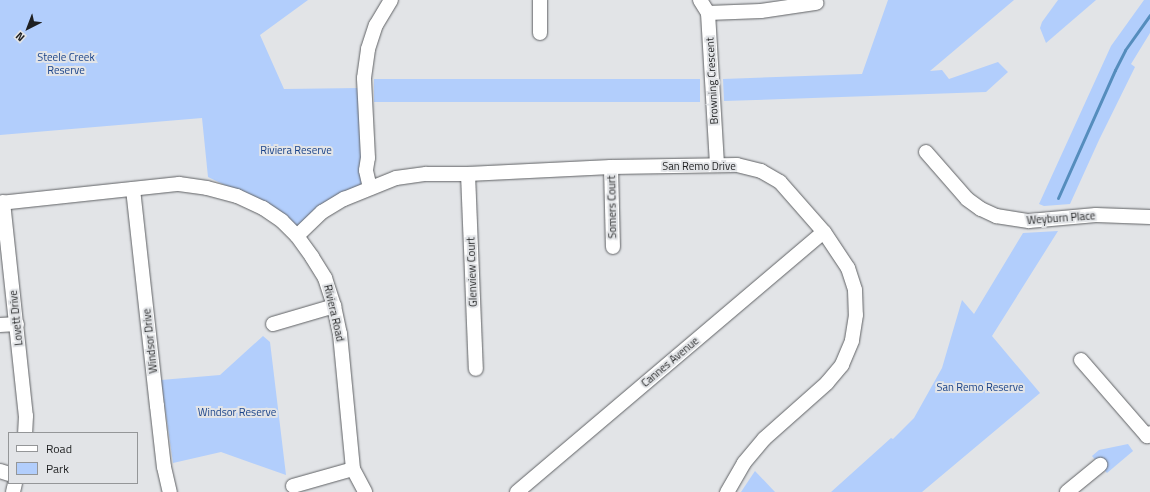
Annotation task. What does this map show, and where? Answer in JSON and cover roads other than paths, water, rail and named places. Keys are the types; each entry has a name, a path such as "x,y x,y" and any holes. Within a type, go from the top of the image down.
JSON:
{"street":[{"path":"374,187 366,170 368,158 364,78 368,49 376,25 391,0"},
{"path":"540,0 540,33"},
{"name":"Browning Crescent","path":"700,0 708,13 717,164"},
{"path":"708,13 761,11 816,3"},
{"name":"Weyburn Place","path":"926,152 967,199 981,209 996,216 1011,220 1029,221 1100,215 1150,217"},
{"name":"San Remo Drive","path":"297,236 322,212 344,199 396,178 426,174 468,174 611,167 717,164 737,165 761,171 780,182 824,232 848,268 855,290 856,315 852,341 842,364 827,383 764,439 744,463 727,492"},
{"name":"Somers Court","path":"611,167 612,247"},
{"name":"Glenview Court","path":"468,174 476,369"},
{"name":"Riviera Road","path":"2,202 178,184 207,188 236,196 263,208 282,221 297,236 325,278 334,306 340,334 353,469 365,492"},
{"name":"Windsor Drive","path":"133,189 164,468 170,492"},
{"name":"Lovett Drive","path":"2,202 17,324 26,416 26,432"},
{"name":"Cannes Avenue","path":"517,492 824,232"},
{"path":"273,324 334,306"},
{"path":"0,325 17,324"},
{"path":"1081,360 1147,436 1150,433"},
{"path":"1067,492 1100,464"},
{"path":"293,486 353,469"}],"waterway":[{"path":"1058,198 1125,50 1150,15"}],"park label":[{"name":"Steele Creek Reserve","path":"66,64"},
{"name":"Riviera Reserve","path":"296,150"},
{"name":"San Remo Reserve","path":"980,387"},
{"name":"Windsor Reserve","path":"237,412"}]}
